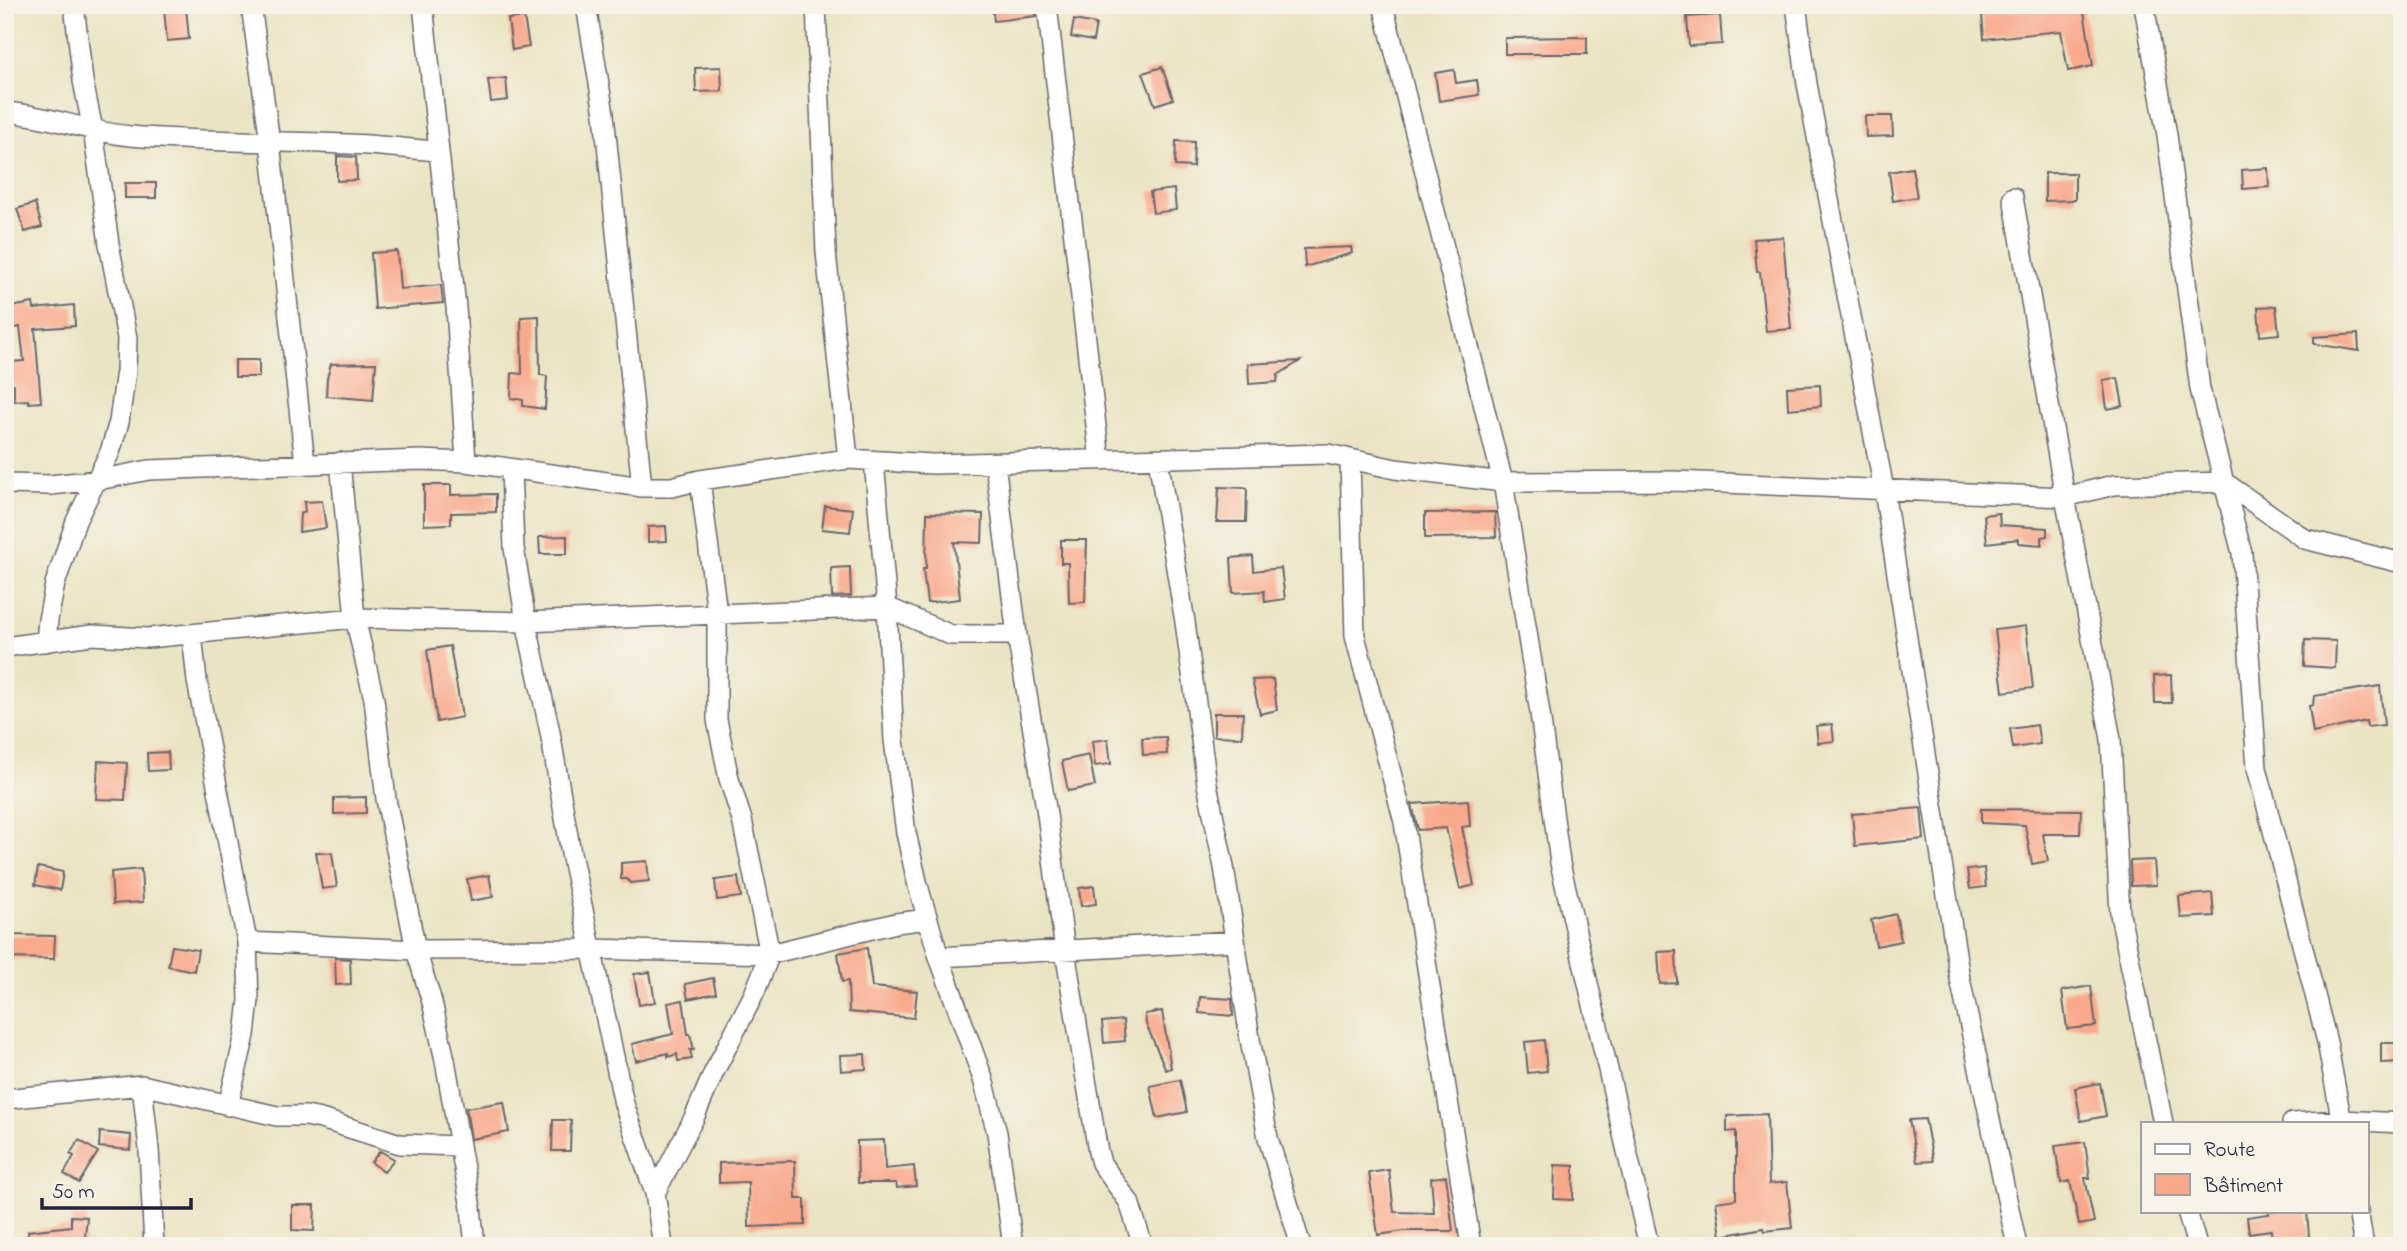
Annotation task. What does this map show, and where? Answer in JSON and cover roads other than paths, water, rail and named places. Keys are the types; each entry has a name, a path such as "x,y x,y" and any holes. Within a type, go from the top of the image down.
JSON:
{"street":[{"path":"46,642 55,584 76,521 110,452 119,422 126,372 127,338 83,81 74,5"},
{"path":"251,5 270,142 305,464"},
{"path":"424,5 456,307 466,462"},
{"path":"586,5 604,114 642,487"},
{"path":"816,5 826,252 848,459"},
{"path":"1047,5 1100,460"},
{"path":"1383,5 1503,482 1560,863 1649,1246"},
{"path":"1796,5 1807,84 1884,490 1960,979 2017,1246"},
{"path":"2144,5 2167,135 2200,389 2242,553 2257,768 2327,1042 2342,1121"},
{"path":"5,112 72,123 104,133 178,140 351,144 438,151"},
{"path":"2013,197 2065,497 2111,739 2120,914 2163,1122"},
{"path":"5,484 50,485 98,480 149,470 420,460 466,462 642,487 672,487 700,480 848,459 932,464 1328,454 1395,469 1503,482 1675,481 2065,497 2114,485 2224,482 2305,539 2402,563"},
{"path":"1158,459 1185,622 1207,784 1224,867 1250,1039 1268,1138 1301,1246"},
{"path":"1350,459 1355,636 1404,822 1442,1046 1471,1246"},
{"path":"874,461 887,607 894,740 906,833 939,957 984,1079 997,1133 1013,1246"},
{"path":"340,462 355,618 374,699 386,799 416,950 432,1002 460,1146 475,1246"},
{"path":"995,463 1017,635 1098,1152 1101,1163 1129,1202 1143,1246"},
{"path":"510,469 514,548 526,622 551,732 571,853 624,1104 655,1193 663,1246"},
{"path":"655,1193 758,986 770,954 742,820 729,779 717,720 717,613 700,480"},
{"path":"5,647 92,635 148,638 355,618 526,622 887,607 951,635 1017,635"},
{"path":"192,634 201,706 247,942 249,1000 228,1106"},
{"path":"247,942 416,950 770,954 896,923 928,919"},
{"path":"939,957 1235,941"},
{"path":"5,1098 142,1085 277,1116 321,1119 400,1144 460,1146"},
{"path":"142,1085 149,1149 153,1246"},
{"path":"2317,1122 2402,1122"},
{"path":"2187,1212 2197,1246"},
{"path":"2358,1212 2364,1246"}]}
